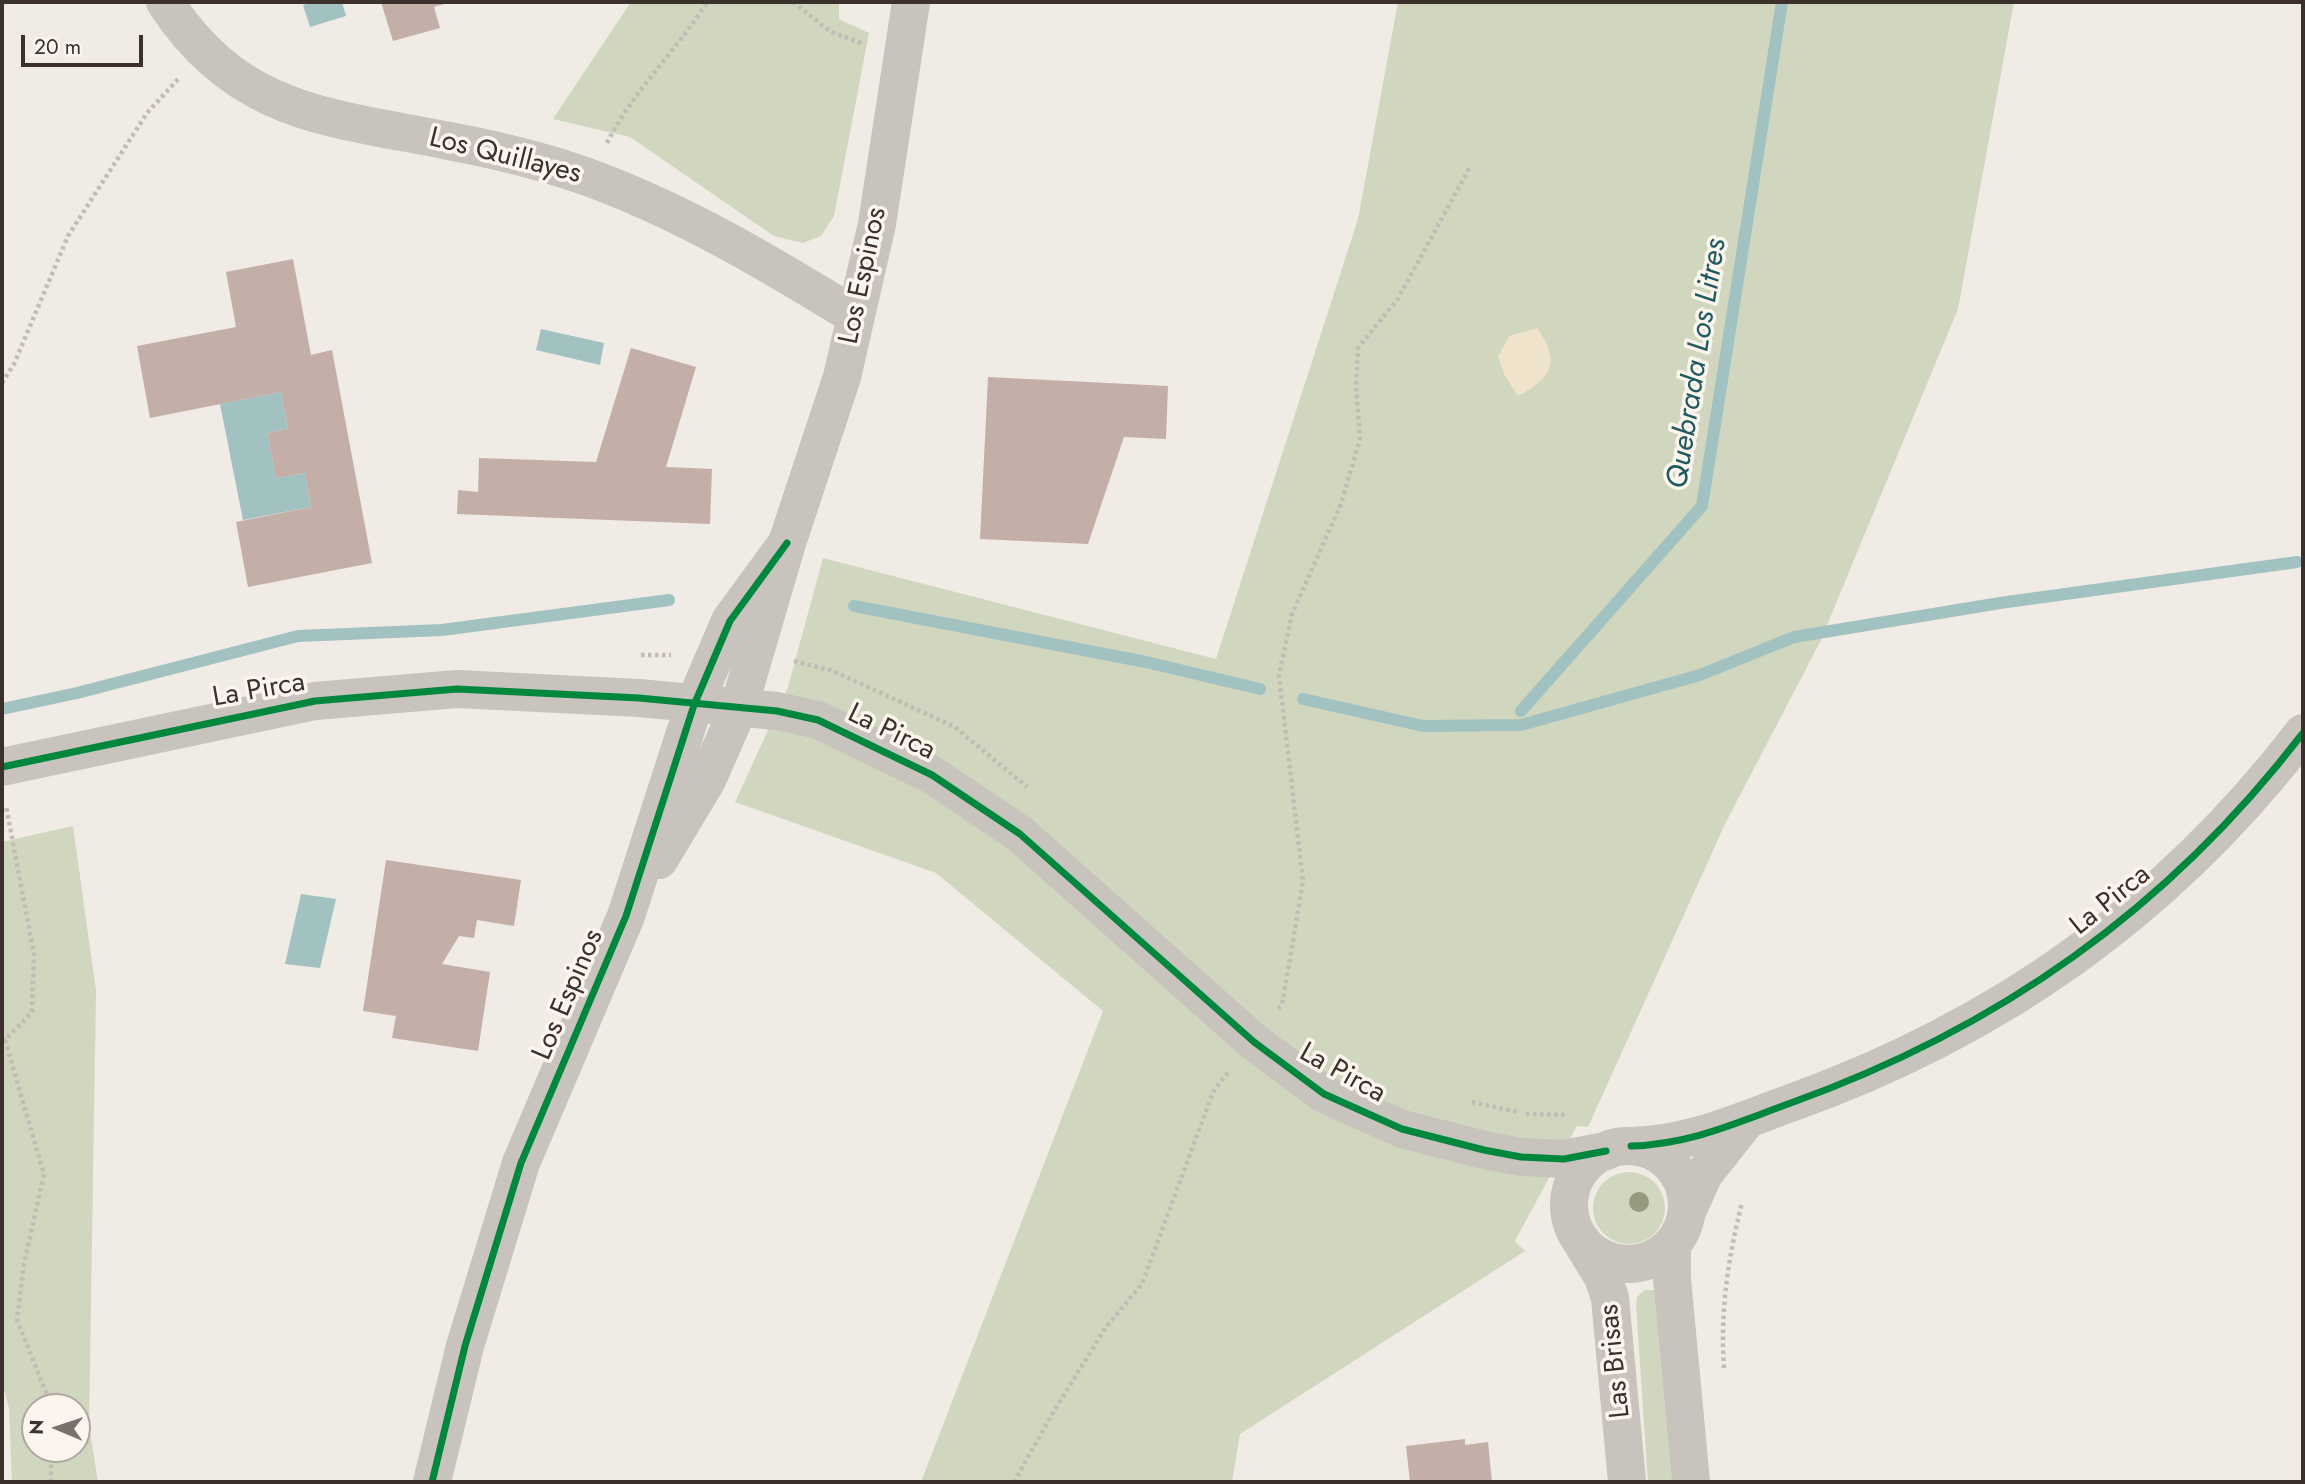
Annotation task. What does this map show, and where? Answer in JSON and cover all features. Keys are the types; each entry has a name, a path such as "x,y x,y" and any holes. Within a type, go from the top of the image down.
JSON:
{"street":[{"name":"Los Quillayes","path":"165,2 203,51 233,75 266,95 320,117 451,141 589,178 694,221 855,316"},
{"name":"Los Espinos","path":"626,916 707,779 739,707 787,543 842,377 877,224 911,2"},
{"name":"Los Espinos","path":"432,1482 465,1346 521,1163 626,916 694,705 730,621 787,543"},
{"name":"La Pirca","path":"3,781 316,701 457,689 639,698 777,711 818,720 893,755 977,803 1060,867 1254,1042 1315,1088 1363,1113 1402,1129 1484,1150 1564,1159 1618,1148 1692,1140 1835,1087 1906,1056 2005,1004 2121,923 2226,826 2303,733"},
{"path":"1679,1229 1704,1174 1748,1119"},
{"path":"1578,1234 1570,1197 1579,1172 1591,1159 1618,1148 1650,1150 1666,1161 1679,1176 1686,1194 1672,1279 1691,1482"},
{"name":"La Pirca","path":"1484,1150 1551,1188 1559,1196 1578,1234"},
{"name":"Las Brisas","path":"1578,1234 1600,1258 1619,1264 1638,1264 1657,1257 1679,1229"},
{"name":"Las Brisas","path":"1578,1234 1603,1277 1610,1298 1628,1482"}],"path":[{"path":"589,178 612,132 708,2"},
{"path":"793,2 831,32 902,58"},
{"path":"2,383 14,364 68,236 147,113 203,51"},
{"path":"1014,1482 1054,1411 1107,1327 1142,1284 1213,1092 1282,1005 1303,881 1279,675 1292,614 1341,504 1360,439 1356,385 1358,348 1397,300 1470,167"},
{"path":"756,652 833,671 955,727 1034,793"},
{"path":"632,654 716,654"},
{"path":"3,781 34,954 32,1012 3,1039 44,1174 23,1265 18,1321 46,1393"},
{"path":"1461,1100 1524,1114 1573,1115"},
{"path":"1725,1381 1722,1334 1729,1254 1742,1203"},
{"path":"51,1463 51,1482"}],"green space":[{"path":"631,2 839,2 839,19 869,33 834,216 821,236 803,243 774,236 630,137 553,119"},
{"path":"1398,2 2014,2 1958,309 1820,642 1725,824 1588,1127 1577,1126 1515,1241 1525,1251 1240,1434 1232,1482 921,1482 1103,1011 936,873 735,802 788,687 823,558 1216,659 1358,219"},
{"path":"73,826 96,991 90,1393 21,1393 21,1463 91,1463 91,1438 98,1482 12,1482 9,1408 2,1382 2,842"},
{"path":"1622,1172 1636,1172 1655,1182 1665,1201 1665,1215 1655,1234 1636,1244 1622,1244 1603,1234 1593,1215 1593,1201 1603,1182"},
{"path":"1645,1290 1654,1290 1672,1482 1648,1482 1636,1305 1637,1297"}],"sand":[{"path":"1537,328 1549,350 1550,368 1539,382 1518,396 1505,376 1498,357 1509,336"}],"water":[{"path":"314,2 342,2 346,16 310,27 303,5"},
{"path":"541,329 604,343 600,365 536,350"},
{"path":"281,392 288,429 267,433 276,478 305,473 311,507 243,520 220,404"},
{"path":"301,894 336,899 320,968 285,964"}],"building":[{"path":"381,2 451,2 434,7 440,28 393,41"},
{"path":"293,259 311,355 332,350 372,563 248,587 236,522 311,507 305,473 276,478 267,433 288,429 281,392 150,418 137,346 236,327 226,272"},
{"path":"631,348 696,367 666,467 712,469 710,524 457,514 458,490 478,492 479,458 596,462"},
{"path":"988,377 1168,386 1166,439 1124,437 1088,544 980,539"},
{"path":"386,860 521,880 514,926 477,920 474,938 459,936 442,964 490,972 478,1051 392,1038 396,1016 363,1011"},
{"path":"1465,1439 1465,1445 1488,1442 1492,1482 1410,1482 1406,1446"}],"waterway":[{"name":"Quebrada Los Litres","path":"1521,711 1702,506 1782,2"},
{"path":"1303,699 1423,726 1521,725 1700,675 1794,637 2000,603 2297,562"},
{"path":"2,709 77,693 298,636 442,630 669,600"},
{"path":"854,606 1146,662 1260,689"}],"cycle path":[{"path":"432,1482 465,1346 521,1163 626,916 694,705 730,621 787,543"},
{"path":"2,767 315,701 457,689 639,698 777,711 818,720 932,775 1020,834 1254,1042 1324,1094 1402,1129 1484,1150 1521,1157 1564,1159 1606,1151"},
{"path":"1631,1146 1692,1137 1788,1104 1865,1074 1938,1039 2007,1000 2073,957 2136,908 2195,855 2250,797 2303,733"}]}
